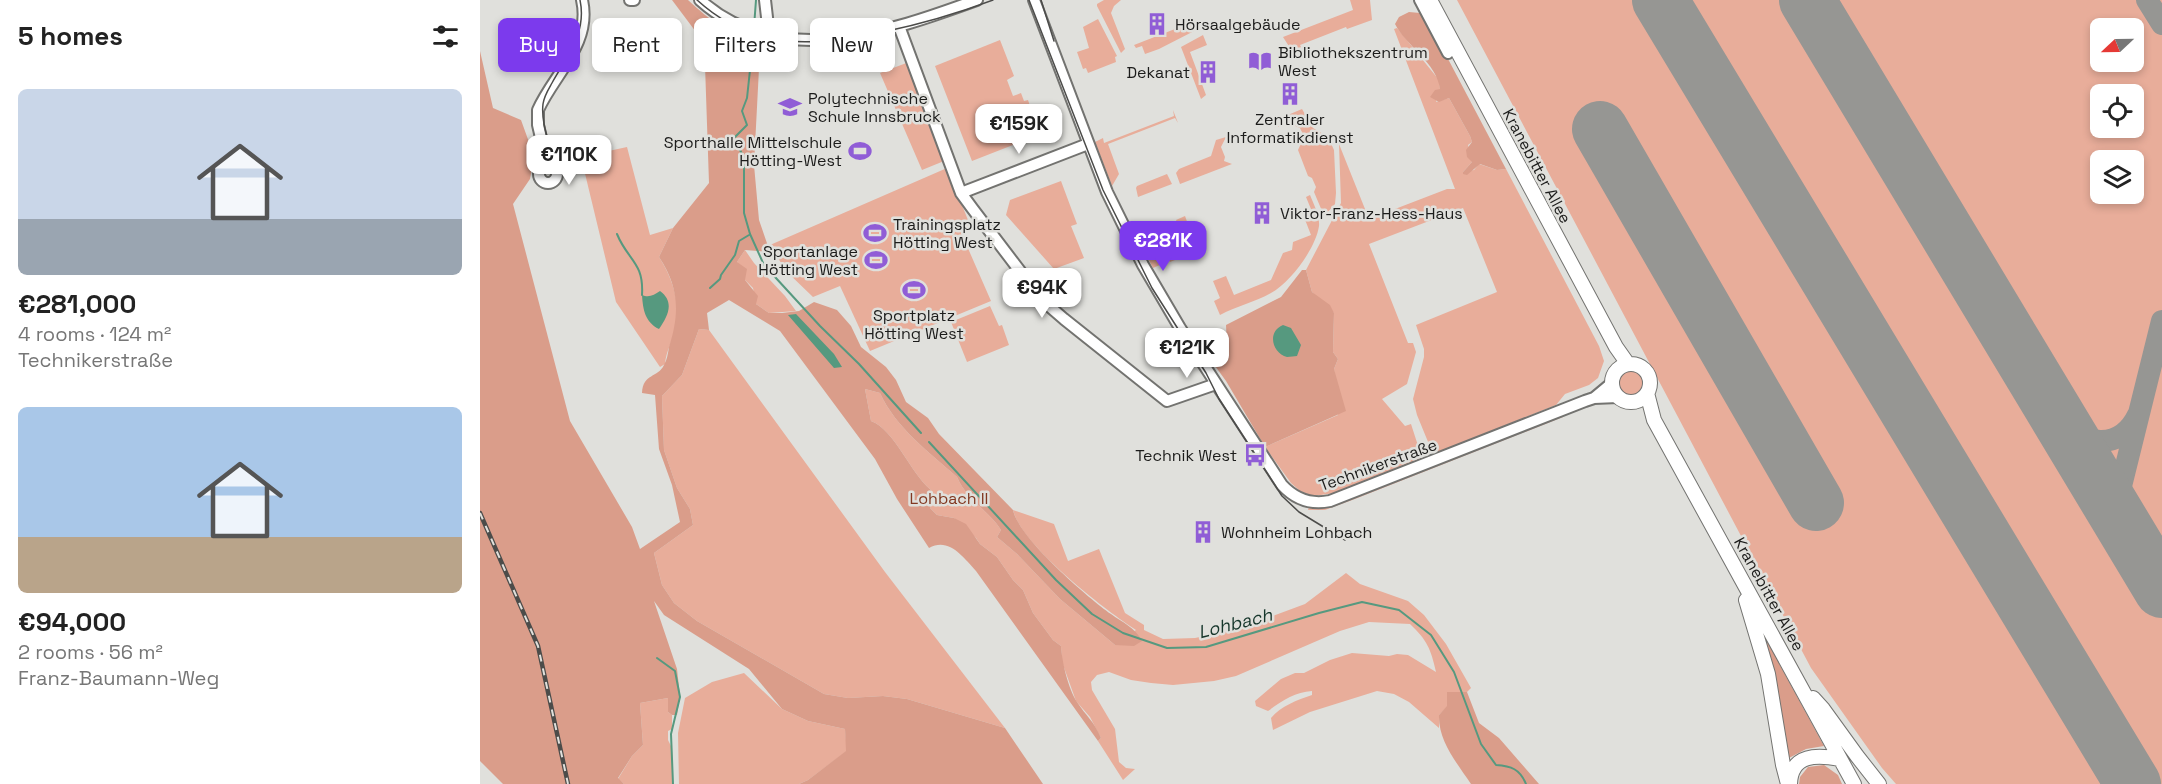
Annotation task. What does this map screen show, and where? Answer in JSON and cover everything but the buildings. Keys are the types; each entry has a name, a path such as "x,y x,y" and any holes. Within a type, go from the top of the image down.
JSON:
{"main road":[{"name":"Kranebitter Allee","path":"1430,0 1616,347 1623,366"},
{"path":"1623,366 1640,366 1646,371 1650,382 1647,393 1641,399 1628,402 1618,397 1612,388 1612,382 1623,366"},
{"name":"Kranebitter Allee","path":"1647,393 1654,420 1854,784"},
{"name":"Kranebitter Allee","path":"1633,402 1654,420"},
{"path":"1743,583 1748,608 1768,674 1783,765 1789,784"},
{"path":"1800,686 1823,709 1880,784"},
{"path":"1789,784 1794,768 1807,759 1819,755 1840,759"}],"street":[{"path":"548,165 537,120 538,110 580,36 584,19 582,0"},
{"path":"700,0 726,18"},
{"path":"765,0 767,18"},
{"path":"798,40 816,40 899,26 977,0"},
{"name":"Technikerstraße","path":"1034,0 1107,192 1149,276 1282,485 1301,499 1317,503 1335,500 1594,398 1618,397"},
{"path":"1420,0 1448,54"},
{"path":"899,26 961,193 1042,300 1167,401 1216,384"},
{"path":"961,193 1088,144"},
{"name":"Technikerstraße","path":"1594,398 1612,382"}],"green space":[{"path":"1104,0 1121,0 1114,6 1111,13 1125,49 1121,53 1097,6"},
{"path":"1350,0 1370,0 1372,20 1347,29 1346,27 1300,45 1301,47 1292,51 1283,37 1353,10"},
{"path":"1457,0 2162,0 2162,784 1896,784 1882,768 1811,668"},
{"path":"1098,19 1117,56 1115,57 1116,62 1088,73 1086,68 1083,69 1077,52 1089,48 1083,27"},
{"path":"1198,20 1200,28 1159,49 1145,54 1142,46 1136,48 1134,45"},
{"path":"1397,28 1439,80 1440,89 1436,102 1449,98 1470,136 1472,142 1468,145 1472,162 1463,172 1474,170 1479,164 1497,170 1506,169 1599,346 1604,361 1598,378 1589,385 1565,394 1556,405 1433,454 1413,399 1424,357 1424,349 1416,325 1497,292 1463,208 1369,244 1408,343 1413,343 1416,352 1407,384 1382,399 1405,426 1411,424 1422,458 1335,493 1313,496 1300,491 1291,483 1265,447 1338,415 1334,369 1338,359 1333,352 1334,313 1312,292 1306,270 1341,203 1339,144 1369,219 1447,189 1455,189 1394,29"},
{"path":"1203,35 1207,45 1190,52 1206,95 1201,99 1181,47"},
{"path":"1000,40 1014,76 1007,80 1013,96 1021,93 1024,101 1028,100 1034,118 1038,116 1044,133 972,161 935,66"},
{"path":"909,62 949,159 922,170 880,73 895,72 895,67"},
{"path":"1302,109 1313,128 1328,137 1334,150 1335,204 1326,214 1322,211 1314,192 1316,187 1312,178 1308,176 1298,150 1304,137 1300,128 1288,123 1278,127 1276,120"},
{"path":"1173,110 1178,123 1175,118 1108,144 1119,174 1112,186 1095,142 1103,138 1104,143 1174,116"},
{"path":"1226,137 1221,147 1225,157 1224,161 1232,164 1180,184 1176,173 1179,169 1211,156 1216,140"},
{"path":"627,147 650,235 673,228 659,257 674,291 677,319 665,364 660,367 616,302 581,157"},
{"name":"Sportanlage Hötting West","path":"947,168 970,225 960,230 991,301 870,351 840,286 813,297 786,271 770,245"},
{"path":"1167,174 1172,184 1138,197 1137,186"},
{"path":"1061,181 1077,224 1071,226 1084,258 1054,269 1006,215 1010,200"},
{"path":"1310,195 1318,214 1319,226 1313,244 1301,264 1271,293 1220,315 1214,301 1220,298 1213,281 1226,276 1234,295 1271,280 1283,253 1292,250 1293,242 1311,235 1304,217 1313,214 1306,197"},
{"path":"1185,216 1198,251 1170,262 1162,244 1153,240 1180,229 1176,220"},
{"path":"1141,222 1162,264 1153,268 1131,226"},
{"path":"745,250 796,311 769,313 756,304 753,288 745,280 737,262"},
{"path":"990,306 999,326 1002,325 1009,345 967,362 951,322"},
{"path":"699,329 709,330 885,572 1005,728 907,699 883,696 848,698 824,694 697,621 674,603 662,585 654,553 693,525 690,509 677,488 664,450 662,396 682,375"},
{"path":"1631,370 1641,373 1644,383 1641,393 1631,396 1621,393 1618,383 1621,373"},
{"name":"Lohbach II","path":"865,389 880,393 904,428 957,477 966,492 1001,530 997,537 1017,554 1060,599 1115,645 1136,630 1105,608 1047,558 1031,541 1019,524 1013,510 1054,524 1068,561 1099,549 1125,613 1144,625 1144,630 1163,639 1195,638 1238,629 1305,604 1346,573 1360,584 1408,601 1424,615 1446,644 1471,688 1467,692 1447,692 1448,706 1439,715 1439,728 1409,702 1394,694 1377,691 1310,712 1273,730 1271,718 1275,714 1290,704 1312,695 1312,691 1294,695 1268,711 1256,706 1255,701 1281,679 1295,673 1304,673 1330,660 1352,653 1408,655 1436,672 1428,645 1410,624 1369,622 1340,631 1236,676 1214,681 1173,685 1131,680 1109,672 1097,675 1091,682 1092,690 1115,729 1119,762 1126,768 1135,769 1123,780 1098,741 1101,738 1090,717 1076,701 1062,662 1061,646 1053,640 1033,613 1023,590 997,557 954,518 937,515 930,508 931,490 923,483 888,433 871,421"},
{"path":"1563,414 1563,417 1355,499 1325,510 1308,510 1309,507 1330,506"},
{"path":"744,673 782,709 808,721 845,729 847,751 808,780 799,784 679,784 678,733 685,698 712,682"},
{"path":"668,698 668,712 672,715 672,729 668,731 668,740 672,748 673,784 624,784 618,779 632,756 643,745 640,703"}],"shaded area":[{"path":"672,0 688,0 710,18 694,18 694,29"},
{"path":"1409,12 1420,13 1427,19 1506,169 1497,170 1480,164 1467,175 1463,174 1472,162 1467,157 1466,150 1472,142 1470,136 1449,98 1439,102 1430,97 1435,90 1440,89 1438,80 1395,24 1399,17"},
{"path":"480,51 493,108 521,120 534,156 530,179 513,204 570,421 632,527 640,549 680,522 672,485 659,449 655,395 642,393 645,382 665,363 675,323 674,290 666,268 659,257 673,228 709,183 705,72 759,72 754,165 759,220 770,252 745,250 737,262 747,269 745,280 758,296 756,304 769,313 799,311 814,302 837,310 851,326 861,347 886,367 896,380 906,402 928,418 939,434 1013,510 1027,536 1055,566 1086,594 1132,629 1142,641 1134,646 1115,645 1060,599 1017,554 997,537 1001,530 996,523 966,492 957,477 904,428 880,393 865,389 871,421 888,433 923,483 931,490 930,508 937,515 954,518 966,524 980,544 997,557 1023,590 1033,613 1053,640 1061,646 1071,690 1098,732 1101,738 1098,741 976,571 961,555 949,547 936,545 929,548 897,499 875,459 780,331 729,300 707,313 709,330 699,329 682,375 662,396 664,450 677,488 690,509 693,525 654,553 662,585 674,603 697,621 824,694 848,698 883,696 907,699 1005,728 1043,784 799,784 808,780 846,751 845,729 808,721 782,709 749,669 664,615 654,601 677,669 680,696 677,715 668,712 668,698 640,703 643,745 632,756 618,778 624,784 503,784 480,761"},
{"path":"1302,270 1306,270 1312,292 1330,305 1334,313 1333,352 1338,359 1334,369 1346,411 1265,447 1226,381 1197,341 1227,346 1226,325 1281,297"},
{"path":"660,291 665,295 669,304 665,319 659,329 646,315 642,295 651,296"},
{"path":"796,314 834,354 842,367 834,368 788,315"},
{"path":"1283,325 1291,328 1301,345 1297,356 1282,355 1275,347 1274,333"},
{"path":"1768,643 1824,746 1806,749 1789,758 1765,644"},
{"path":"1447,692 1467,692 1479,723 1499,738 1539,784 1471,784 1449,751 1442,734 1439,715 1447,706"},
{"path":"1824,765 1838,775 1842,784 1799,784 1800,777 1808,767"}],"waterway":[{"name":"Lohbach","path":"755,18 756,0"},
{"name":"Lohbach","path":"750,72 747,98 742,111 747,125 734,138 744,158 744,213 750,234 764,265 820,326 859,364 921,433"},
{"path":"617,234 638,268 642,295"},
{"path":"710,288 720,279 735,255 739,241 749,235"},
{"name":"Lohbach","path":"929,442 1056,580 1092,614 1123,633 1167,648 1206,647 1362,602 1399,610 1431,635 1454,672 1481,744 1496,765 1514,769 1526,784"},
{"path":"657,658 675,671 680,697 671,734 673,784"}],"taxiway":[{"path":"2147,0 2162,24"},
{"path":"2126,530 2118,512 2118,498 2162,321"},
{"path":"2059,418 2079,435 2100,441 2111,440 2121,435 2138,415"}],"runway":[{"path":"1660,0 2133,784"},
{"path":"1807,0 2162,590"},
{"path":"1600,129 1816,503"}],"tram line":[{"path":"552,155 544,123 544,101 578,34 581,23 580,0"},
{"path":"697,0 718,17 740,29 785,41 808,42 857,37 897,29 993,0"},
{"path":"1029,0 1103,190 1152,288 1206,373 1219,399 1282,496 1299,512 1345,540"},
{"path":"1041,0 1054,41"}],"railway":[{"path":"480,513 538,646 568,784"}],"place":[{"name":"Hörsaalgebäude","path":"1157,24"},
{"name":"Bibliothekszentrum West","path":"1260,61"},
{"name":"Dekanat","path":"1208,72"},
{"name":"Zentraler Informatikdienst","path":"1290,94"},
{"name":"Polytechnische Schule Innsbruck","path":"790,107"},
{"name":"Sporthalle Mittelschule Hötting-West","path":"860,151"},
{"name":"Viktor-Franz-Hess-Haus","path":"1262,213"},
{"name":"Trainingsplatz Hötting West","path":"875,233"},
{"name":"Sportanlage Hötting West","path":"876,260"},
{"name":"Sportplatz Hötting West","path":"914,290"},
{"name":"Technik West","path":"1255,455"},
{"name":"Wohnheim Lohbach","path":"1203,532"}]}
